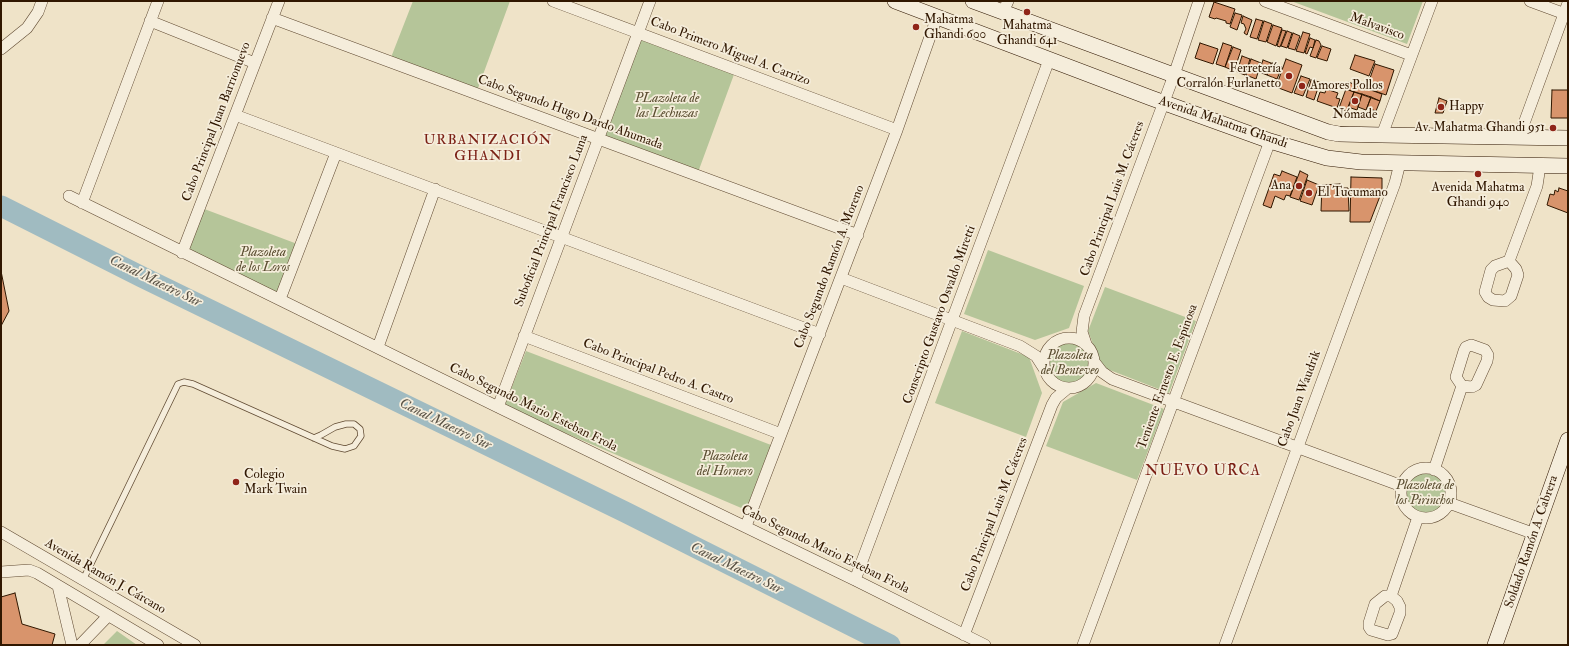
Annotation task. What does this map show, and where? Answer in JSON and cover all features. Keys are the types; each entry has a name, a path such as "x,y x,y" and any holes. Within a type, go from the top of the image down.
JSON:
{"main road":[{"name":"Avenida Mahatma Ghandi","path":"895,1 1049,60 1270,141 1327,158 1361,162 1568,166"},
{"name":"Avenida Mahatma Ghandi","path":"972,1 1006,7 1174,75 1328,132 1338,134 1568,138"},
{"name":"Soldado Ramón A. Cabrera","path":"1495,645 1568,440"}],"street":[{"path":"1,49 27,28 38,12 42,1"},
{"path":"82,203 158,1"},
{"name":"Cabo Principal Juan Barrionuevo","path":"182,253 279,1"},
{"name":"Cabo Primero Miguel A. Carrizo","path":"553,1 898,130"},
{"name":"Suboficial Principal Francisco Luna","path":"498,407 650,1"},
{"name":"Cabo Principal Luis M. Cáceres","path":"1065,338 1076,329 1084,316 1174,75 1199,1"},
{"name":"Malvavisco","path":"1265,1 1411,55"},
{"path":"1382,135 1432,1"},
{"path":"1530,1 1566,14"},
{"path":"1519,137 1566,14 1568,2"},
{"name":"Cabo Segundo Ramón A. Moreno","path":"746,526 898,130 937,16"},
{"name":"Cabo Segundo Hugo Dardo Ahumada","path":"272,18 858,235"},
{"path":"150,21 255,62"},
{"name":"Conscripto Gustavo Osvaldo Miretti","path":"856,580 1049,60"},
{"path":"235,115 820,334"},
{"name":"Teniente Ernesto E. Espinosa","path":"1083,645 1270,141"},
{"path":"280,299 336,153"},
{"name":"Cabo Juan Waudrik","path":"1225,645 1395,183 1400,163"},
{"path":"1509,261 1537,186 1540,166"},
{"path":"378,347 435,189"},
{"name":"Cabo Segundo Mario Esteban Frola","path":"69,196 182,253 280,299 498,407 746,526 985,645"},
{"path":"841,278 1020,346 1036,356 1046,373 1056,384 1068,388 1080,386 1086,382 1102,378 1112,379"},
{"name":"Cabo Principal Luis M. Cáceres","path":"1084,316 1082,332 1086,344"},
{"name":"Cabo Principal Pedro A. Castro","path":"524,336 781,434"},
{"path":"1020,346 1040,348 1065,338 1076,339 1086,344 1092,352 1094,363 1092,373 1086,382"},
{"path":"1046,373 1044,362 1049,348 1054,343"},
{"path":"1094,363 1102,372 1112,379 1402,486"},
{"name":"Cabo Principal Luis M. Cáceres","path":"1046,373 1052,391 1052,405"},
{"path":"1434,470 1462,386"},
{"name":"Cabo Principal Luis M. Cáceres","path":"964,635 1052,405 1056,398 1068,388"},
{"path":"1427,468 1434,470 1442,474 1448,484 1450,495 1449,503 1439,514 1432,517 1418,517 1411,514 1405,508 1402,501 1402,486 1405,479 1418,469 1427,468"},
{"path":"1449,503 1534,534"},
{"path":"1391,596 1418,517"},
{"name":"Avenida Ramón J. Cárcano","path":"1,532 195,645"},
{"path":"1,572 29,570 37,573 158,645"},
{"path":"58,586 72,645"},
{"path":"80,645 108,616"}],"lane":[{"path":"83,580 178,384 184,382 193,384 314,438 332,446 345,449 354,446 361,436 360,429 354,424 346,424 335,427 314,438"}],"green space":[{"path":"413,1 510,1 477,91 390,60"},
{"path":"1291,1 1423,1 1407,44"},
{"name":"PLazoleta de las Lechuzas","path":"639,33 736,69 697,175 598,139"},
{"name":"Plazoleta de los Loros","path":"199,207 300,245 280,299 182,253"},
{"path":"988,250 1084,286 1069,328 1035,340 964,314"},
{"path":"1105,287 1196,321 1169,393 1102,367 1088,331"},
{"path":"962,331 1029,357 1042,393 1026,437 935,403"},
{"name":"Plazoleta del Benteveo","path":"1065,339 1075,339 1084,343 1090,349 1093,354 1093,372 1084,383 1075,387 1065,387 1056,383 1050,377 1046,368 1046,358 1050,349 1056,343"},
{"name":"Plazoleta del Hornero","path":"526,351 771,445 746,510 504,407"},
{"path":"1096,383 1164,409 1137,480 1046,446 1063,402"},
{"name":"Plazoleta de los Pirinchos","path":"1425,469 1435,471 1443,476 1448,484 1450,494 1448,504 1443,512 1435,517 1425,519 1415,517 1407,512 1402,504 1400,494 1402,484 1407,476 1415,471"},
{"path":"117,631 137,645 103,645"}],"building":[{"path":"1214,2 1235,9 1230,24 1226,23 1226,21 1209,17"},
{"path":"1235,13 1242,15 1237,30 1230,27"},
{"path":"1243,16 1252,20 1247,35 1244,33 1246,29 1244,24 1241,23"},
{"path":"1256,19 1263,21 1257,39 1250,37"},
{"path":"1264,21 1272,24 1266,42 1258,40"},
{"path":"1273,25 1282,28 1276,46 1267,42"},
{"path":"1282,30 1286,31 1280,47 1277,46"},
{"path":"1287,31 1292,33 1287,48 1281,46"},
{"path":"1303,32 1310,34 1304,53 1296,51"},
{"path":"1293,33 1300,36 1295,50 1288,48"},
{"path":"1310,38 1315,40 1313,48 1310,47 1307,54 1305,53"},
{"path":"1316,40 1319,41 1321,45 1316,58 1310,56"},
{"path":"1200,43 1218,49 1213,64 1195,58"},
{"path":"1223,43 1232,46 1225,67 1216,64"},
{"path":"1322,46 1331,49 1327,61 1317,58"},
{"path":"1233,47 1241,50 1234,71 1225,67"},
{"path":"1355,55 1375,61 1369,76 1350,69"},
{"path":"1242,56 1250,59 1245,75 1237,72"},
{"path":"1251,59 1261,63 1256,79 1246,75"},
{"name":"Ferretería Corralón Furlanetto","path":"1286,59 1302,65 1292,93 1276,87"},
{"path":"1263,60 1271,63 1267,75 1259,72"},
{"path":"1272,63 1282,67 1277,79 1267,75"},
{"path":"1375,64 1394,70 1386,95 1372,90 1374,83 1369,81"},
{"name":"Amores Pollos","path":"1301,76 1310,79 1303,96 1294,93"},
{"path":"1311,80 1320,82 1314,100 1306,97"},
{"path":"1348,82 1382,94 1380,101 1346,89"},
{"path":"1326,89 1338,93 1336,98 1340,99 1337,108 1317,101 1320,92 1325,93"},
{"path":"1346,89 1354,92 1347,111 1339,108"},
{"path":"1552,90 1568,90 1568,118 1551,118"},
{"name":"Nómade","path":"1354,92 1362,94 1357,110 1348,107"},
{"path":"1362,94 1371,97 1366,110 1358,107"},
{"path":"1371,97 1380,101 1376,111 1367,108"},
{"name":"Happy","path":"1439,98 1447,101 1443,113 1435,113"},
{"path":"1282,171 1297,177 1290,196 1286,195 1284,200 1275,196 1271,208 1263,205 1274,174 1280,176"},
{"name":"Ana","path":"1300,171 1308,175 1299,200 1290,197"},
{"path":"1351,177 1382,178 1382,191 1370,222 1350,222"},
{"name":"El Tucumano","path":"1307,180 1319,185 1312,205 1300,201"},
{"path":"1340,184 1340,188 1348,188 1349,211 1321,211 1322,185"},
{"path":"1559,188 1568,191 1568,213 1547,205 1550,194 1554,195 1555,190 1558,192"},
{"path":"1,271 9,311 1,326"},
{"path":"15,593 22,624 55,634 52,645 1,645 1,597"}],"waterway":[{"name":"Canal Maestro Sur","path":"1,206 142,277 625,512 890,645"}],"place":[{"name":"Mahatma Ghandi 641","path":"1027,12"},
{"name":"Mahatma Ghandi 600","path":"916,27"},
{"name":"Ferretería Corralón Furlanetto","path":"1289,76"},
{"name":"Amores Pollos","path":"1302,86"},
{"name":"Nómade","path":"1355,101"},
{"name":"Happy","path":"1441,107"},
{"name":"Av. Mahatma Ghandi 951","path":"1553,128"},
{"name":"Avenida Mahatma Ghandi 940","path":"1478,174"},
{"name":"Ana","path":"1299,186"},
{"name":"El Tucumano","path":"1309,193"},
{"name":"Colegio Mark Twain","path":"236,482"}],"district":[{"name":"URBANIZACIÓN GHANDI","path":"488,150"},
{"name":"NUEVO URCA","path":"1203,472"}]}
